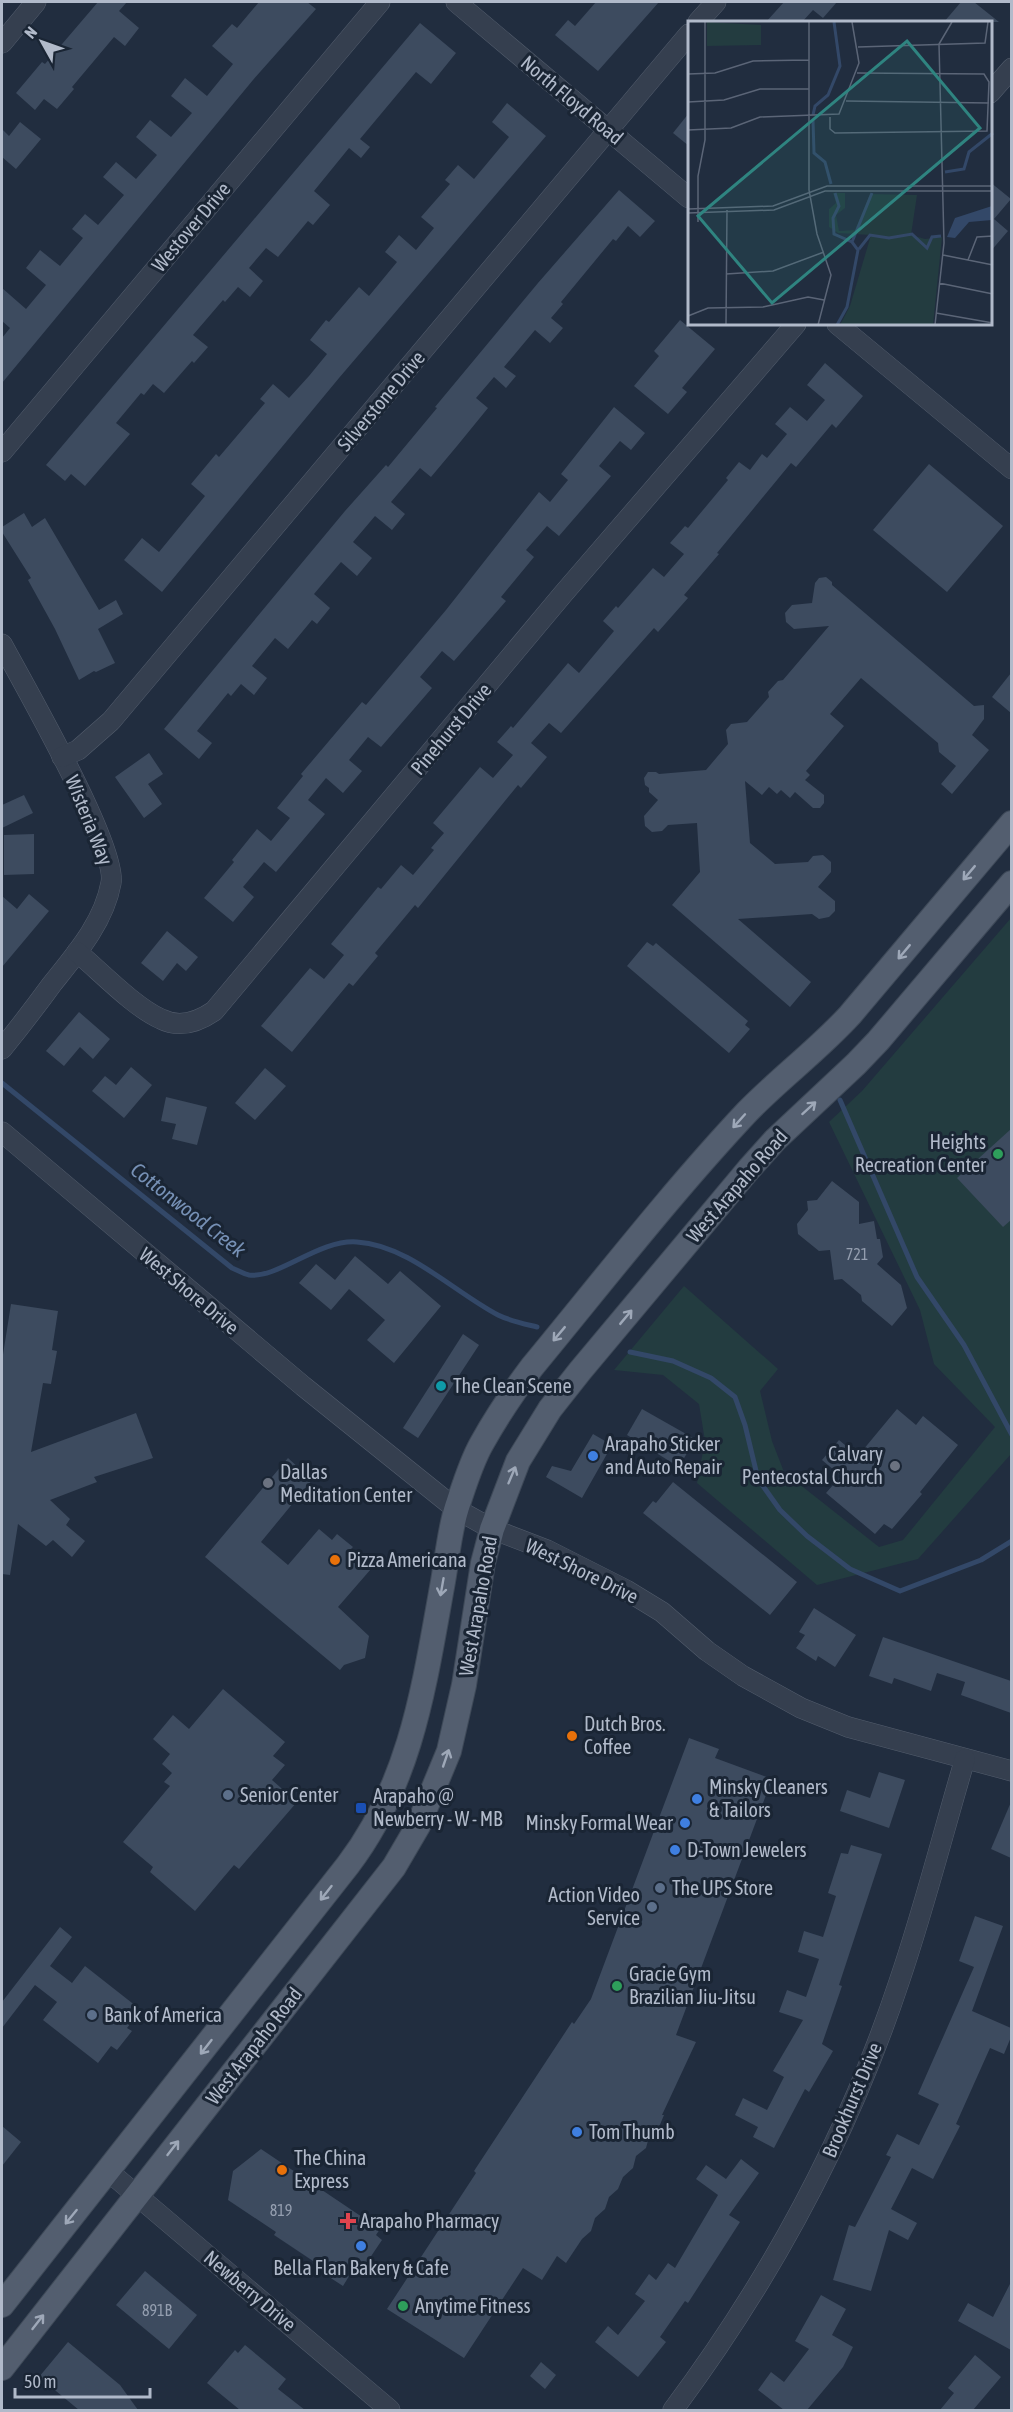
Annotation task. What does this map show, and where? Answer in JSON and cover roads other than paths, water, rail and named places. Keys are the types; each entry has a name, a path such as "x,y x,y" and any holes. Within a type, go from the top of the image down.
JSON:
{"main road":[{"name":"West Arapaho Road","path":"2,2305 362,1847 386,1804 412,1738 427,1679 456,1509 481,1445 506,1403 532,1366 727,1135 766,1094 827,1041 1011,823"},
{"name":"West Arapaho Road","path":"2,2368 136,2194 394,1868 418,1826 449,1751 461,1699 483,1563 492,1529 518,1461 550,1409 775,1140 856,1065 1011,883"},
{"path":"941,907 970,932"},
{"path":"262,1975 291,1999"}],"street":[{"path":"2,43 36,2"},
{"name":"Westover Drive","path":"2,452 380,2"},
{"name":"North Floyd Road","path":"456,2 688,197"},
{"path":"699,21 716,2"},
{"name":"Silverstone Drive","path":"62,757 78,750 111,721 688,35"},
{"path":"992,91 1011,68"},
{"name":"Pinehurst Drive","path":"77,952 138,1004 161,1019 189,1023 214,1011 563,594 794,326"},
{"path":"839,326 1011,469"},
{"name":"Wisteria Way","path":"2,644 62,757 108,854 112,880 102,914 77,952 2,1049"},
{"name":"West Shore Drive","path":"2,1132 287,1372 456,1509 492,1529 547,1550 626,1590 662,1612 707,1652 743,1676 801,1708 848,1726 1011,1771"},
{"name":"Brookhurst Drive","path":"673,2410 706,2366 749,2301 797,2219 836,2140 899,1982 965,1759"},
{"name":"Newberry Drive","path":"108,2171 390,2410"}],"waterway":[{"name":"Cottonwood Creek","path":"2,1083 232,1268 249,1275 260,1275 328,1246 357,1242 376,1245 412,1260 498,1315 537,1327"},
{"path":"840,1100 917,1277 964,1345 1012,1435"},
{"name":"Cottonwood Creek","path":"630,1352 673,1361 711,1378 735,1397 745,1425 758,1479 780,1510 807,1536 850,1569 900,1591 981,1560 1012,1541"}],"place":[{"name":"Heights Recreation Center","path":"998,1154"},
{"name":"The Clean Scene","path":"441,1386"},
{"name":"Arapaho Sticker and Auto Repair","path":"593,1456"},
{"name":"Calvary Pentecostal Church","path":"895,1466"},
{"name":"Dallas Meditation Center","path":"268,1483"},
{"name":"Pizza Americana","path":"335,1560"},
{"name":"Dutch Bros. Coffee","path":"572,1736"},
{"name":"Senior Center","path":"228,1795"},
{"name":"Minsky Cleaners & Tailors","path":"697,1799"},
{"name":"Arapaho @ Newberry - W - MB","path":"361,1808"},
{"name":"Minsky Formal Wear","path":"685,1823"},
{"name":"D-Town Jewelers","path":"675,1850"},
{"name":"The UPS Store","path":"660,1888"},
{"name":"Action Video Service","path":"652,1907"},
{"name":"Gracie Gym Brazilian Jiu-Jitsu","path":"617,1986"},
{"name":"Bank of America","path":"92,2015"},
{"name":"Tom Thumb","path":"577,2132"},
{"name":"The China Express","path":"282,2170"},
{"name":"Arapaho Pharmacy","path":"348,2221"},
{"name":"Bella Flan Bakery & Cafe","path":"361,2246"},
{"name":"Anytime Fitness","path":"403,2306"}]}
